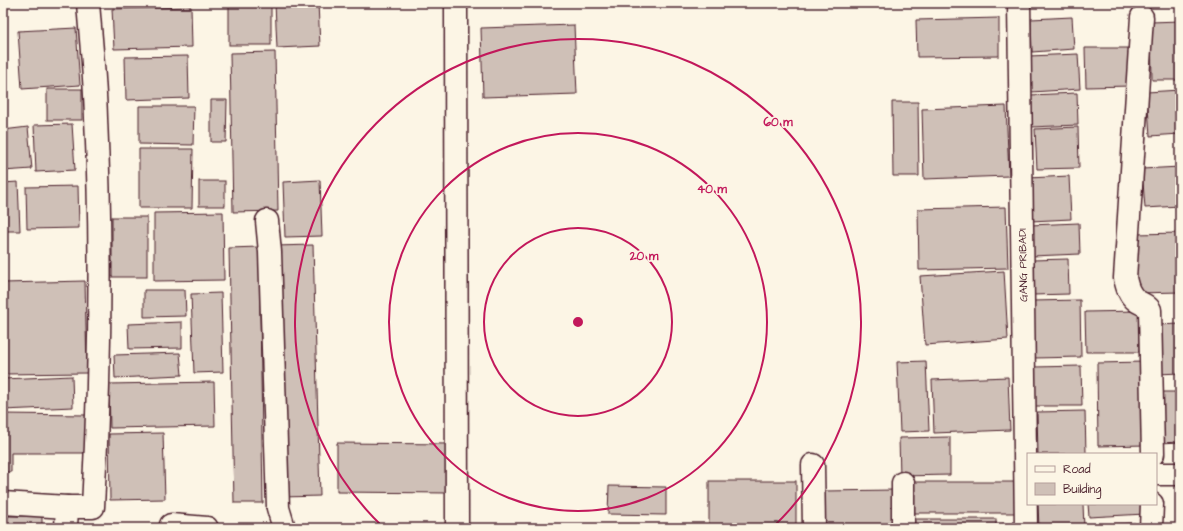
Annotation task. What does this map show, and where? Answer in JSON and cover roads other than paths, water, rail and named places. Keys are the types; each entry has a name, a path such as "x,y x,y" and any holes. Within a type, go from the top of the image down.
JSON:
{"street":[{"path":"3,503 67,518 93,507 97,440 100,241 96,116 88,3"},
{"name":"GANG PRIBADI","path":"1019,3 1027,475 1026,528"},
{"path":"456,8 457,528"},
{"path":"1142,16 1125,278 1128,291 1150,310 1153,453"},
{"path":"267,221 270,252 278,508 284,528"},
{"path":"813,465 814,528"},
{"path":"1157,474 1180,474"},
{"path":"903,528 904,483"},
{"path":"1151,528 1152,505"},
{"path":"171,525 207,528"}]}
